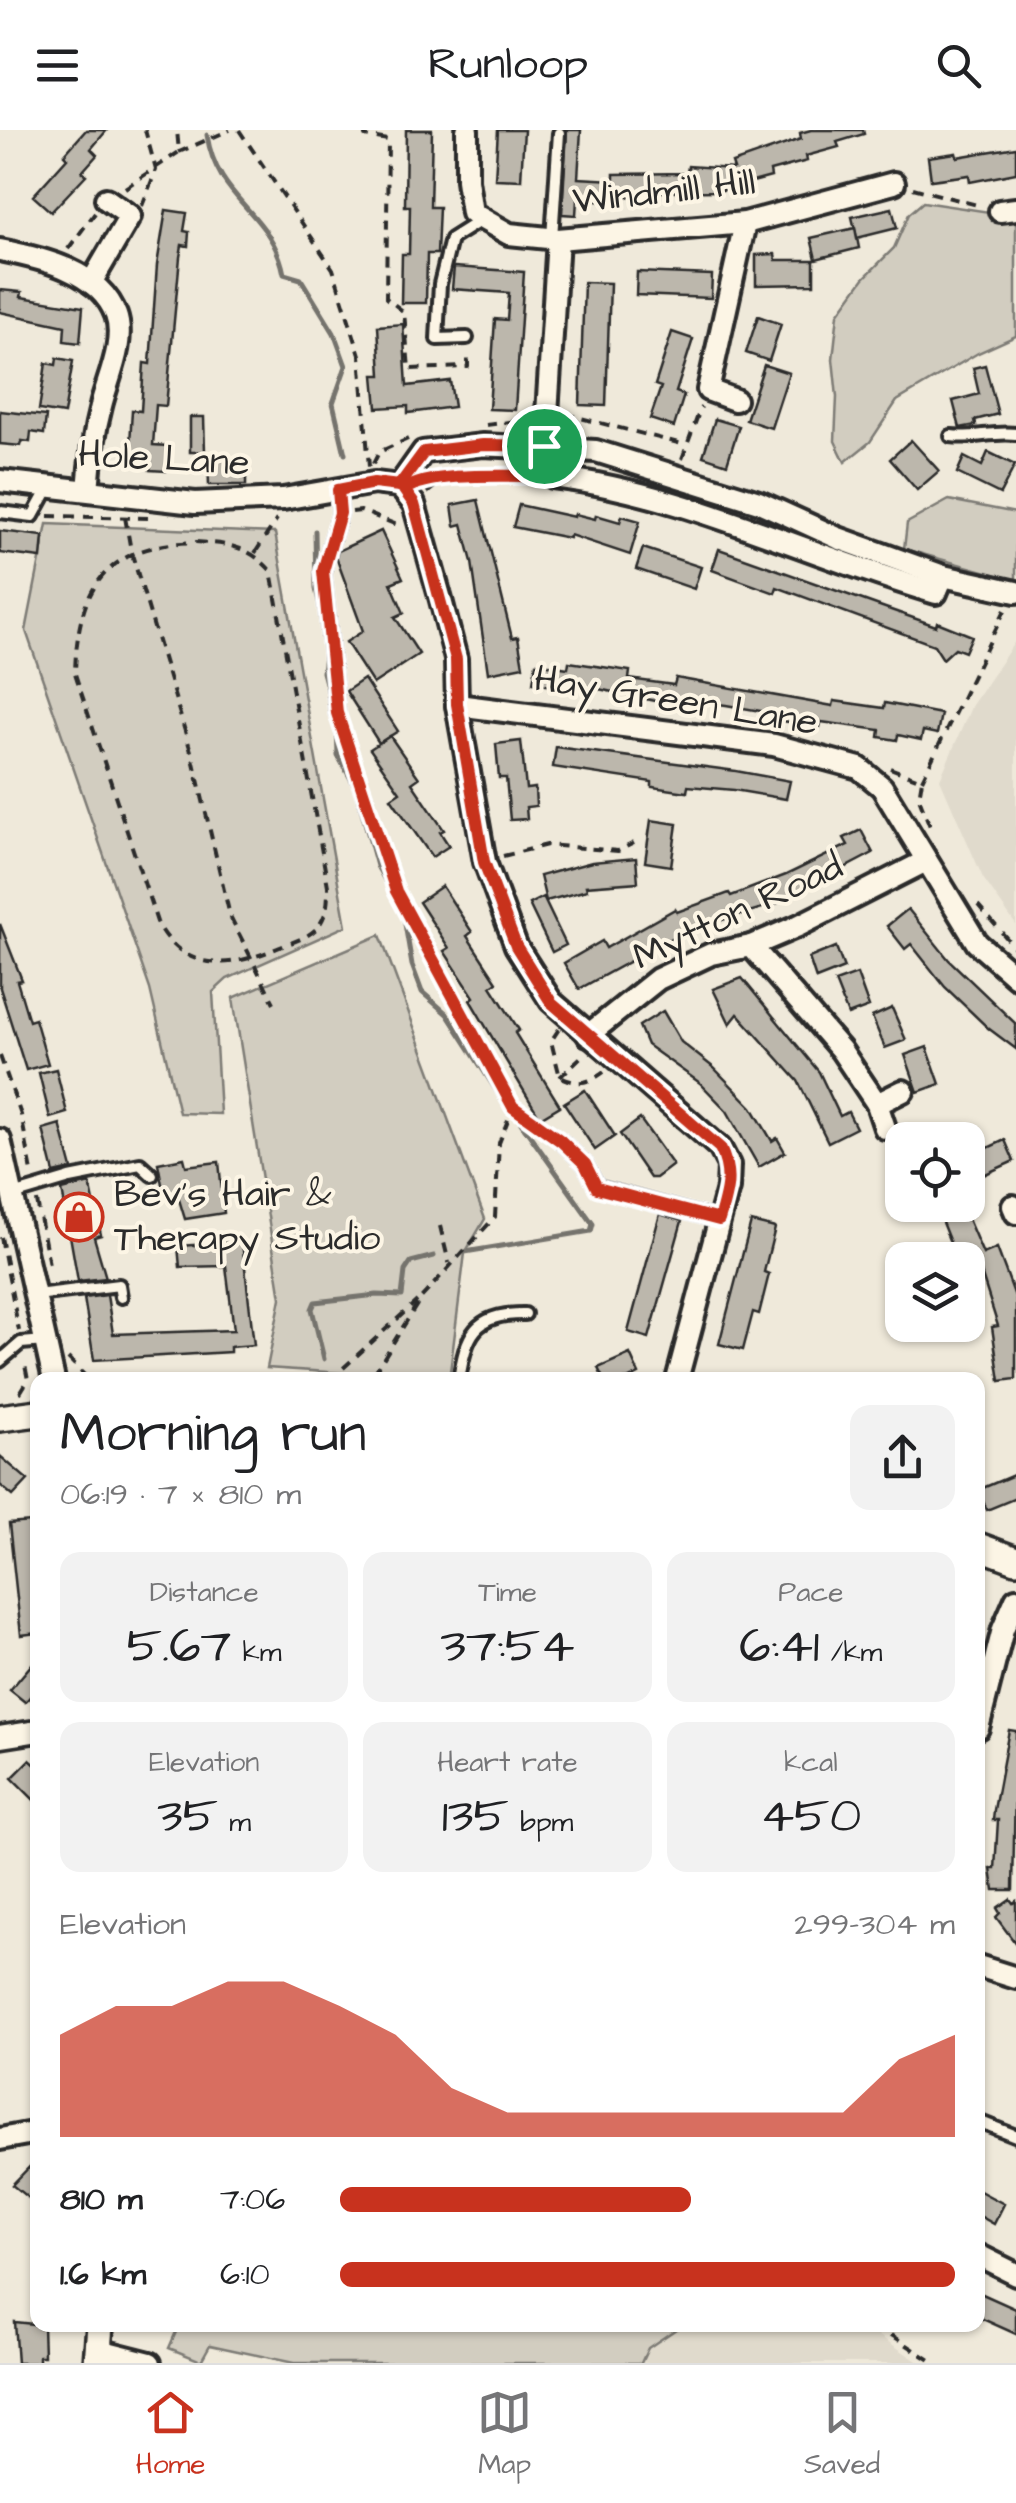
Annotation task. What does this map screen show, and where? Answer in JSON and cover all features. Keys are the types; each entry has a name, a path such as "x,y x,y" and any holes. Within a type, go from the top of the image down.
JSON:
{"street":[{"path":"467,130 467,180 472,213 481,220"},
{"name":"Windmill Hill","path":"481,220 509,234 555,238 745,223 894,183"},
{"path":"92,283 130,216 106,199"},
{"path":"736,400 708,390 745,223"},
{"path":"555,238 544,446 553,476 655,498 936,593 943,576"},
{"path":"0,250 56,264 92,283 111,305 118,326 88,490"},
{"path":"679,1372 728,1188 729,1165 720,1148 551,1002 516,946 484,862 457,704 456,659 414,504 402,488 424,452 483,445 596,450 679,474 1012,599"},
{"name":"Hole Lane","path":"0,481 195,503 283,499 374,483 402,488"},
{"name":"Hay Green Lane","path":"457,704 774,745 858,768 882,786 976,944 1016,976"},
{"name":"Mytton Road","path":"592,1039 658,979 710,954 751,946 924,862"},
{"path":"751,946 841,1050 877,1104 885,1128"},
{"path":"877,1104 903,1091"},
{"path":"0,1140 12,1196 45,1294 45,1340 52,1372"},
{"path":"985,1549 1016,1560"},
{"path":"985,1700 1003,1628 1016,1599"},
{"path":"0,1737 30,1732"},
{"path":"985,1968 1016,1978"},
{"path":"0,2139 30,2133"},
{"path":"985,2258 1016,2274"},
{"path":"99,2346 150,2363"}],"lane":[{"path":"555,238 559,133"},
{"path":"468,338 438,338 440,284 450,239 481,220"},
{"path":"950,436 1016,434"},
{"path":"0,512 33,516 48,487"},
{"path":"337,713 323,571 340,513 338,490"},
{"path":"561,1141 585,1164 597,1188 719,1220"},
{"path":"12,1196 140,1164 152,1175"},
{"path":"45,1294 119,1284 120,1297"},
{"path":"460,1372 472,1330 504,1313 525,1314"},
{"path":"0,1361 21,1343 45,1340"},
{"path":"985,2124 1016,2136"}],"path":[{"path":"130,216 142,208 156,170 145,130"},
{"path":"179,152 227,130"},
{"path":"238,130 333,269 360,356 370,471 379,452 409,439"},
{"path":"365,130 365,136 388,140 386,298 404,312 409,369 468,367 468,338"},
{"path":"894,183 1008,210"},
{"path":"686,445 708,390"},
{"path":"402,488 442,480 553,476"},
{"path":"125,516 131,552 193,758 230,916 274,1003"},
{"path":"255,554 279,516"},
{"path":"166,543 233,544 255,554 272,571 328,886 328,908 318,928 252,959 216,963 192,958 168,944 156,922 76,674 76,638 87,604 104,573 131,552 166,543"},
{"path":"922,780 1012,599"},
{"path":"337,713 396,891 513,1107 561,1141"},
{"path":"484,862 548,846 618,851 634,843"},
{"path":"560,1077 551,1041 568,1018"},
{"path":"560,1077 592,1039"},
{"path":"0,1056 21,1116 35,1189 45,1294"},
{"path":"560,1077 575,1084 591,1082 619,1062"},
{"path":"375,1372 420,1298 449,1262 495,1217 498,1143 513,1107"},
{"path":"440,1226 449,1262"},
{"path":"0,1233 28,1380 6,1410"},
{"path":"339,1372 420,1298"},
{"path":"66,1348 68,1358 81,1372"},
{"path":"887,2332 935,2363"}],"shaded area":[{"path":"923,202 1016,216 1016,336 978,353 897,401 870,442 845,462 835,441 837,397 833,359 838,314 864,278 894,248 909,214"},
{"path":"949,500 1016,513 1016,580 904,549 907,523"},
{"path":"47,524 275,533 346,926 227,979 213,992 220,1114 179,1113 150,989 26,631"},
{"path":"1016,640 1016,925 983,878 940,779 972,705"},
{"path":"380,935 485,1219 465,1253 450,1372 267,1368 281,1298 233,998"},
{"path":"176,2332 672,2332 648,2348 641,2363 294,2363 210,2345 201,2361 169,2348"},
{"path":"672,2332 874,2332 920,2363 641,2363 648,2349"}],"building":[{"path":"86,130 107,130 91,149 97,155 82,172 86,175 51,212 33,196"},
{"path":"406,130 432,130 430,207 439,207 437,254 427,254 426,303 401,303 402,254 409,254"},
{"path":"498,130 524,130 521,180 495,179"},
{"path":"567,130 581,130 578,178 614,180 614,174 687,173 688,166 734,169 732,163 801,139 800,133 811,130 863,130 864,134 837,142 839,147 806,156 807,161 770,171 771,177 719,191 650,192 649,198 613,196 613,202 577,200 576,215 562,214"},
{"path":"1016,147 1016,173 970,182 969,175 931,180 928,157 956,153 957,157"},
{"path":"892,208 897,228 857,238 852,217"},
{"path":"166,210 187,213 184,231 189,232 188,246 182,245 180,257 166,406 156,405 153,445 168,446 166,471 150,470 151,463 129,461 132,410 141,411 144,363 150,364 157,265"},
{"path":"855,228 859,248 816,259 811,238"},
{"path":"775,254 776,260 814,260 814,284 756,285 756,255"},
{"path":"454,267 524,272 515,410 489,409 495,319 507,320 509,293 452,289"},
{"path":"637,272 712,275 711,298 636,295"},
{"path":"584,282 610,283 606,406 580,405"},
{"path":"0,290 83,307 80,343 64,341 65,326 0,312"},
{"path":"758,316 781,324 769,361 746,353"},
{"path":"403,324 407,386 450,381 454,407 408,413 408,406 377,408 374,375 381,375 378,326"},
{"path":"672,332 693,339 676,392 684,395 674,427 650,419 661,387 655,385"},
{"path":"57,358 73,361 64,414 39,410 46,363 56,365"},
{"path":"764,365 789,373 771,428 746,420"},
{"path":"985,365 998,414 960,428 953,401 979,394 973,368"},
{"path":"0,411 46,416 44,434 31,432 30,442 22,441 21,446 0,444"},
{"path":"190,417 204,417 205,452 190,452"},
{"path":"715,419 739,426 727,464 703,456"},
{"path":"911,440 939,471 917,490 890,459"},
{"path":"988,452 1015,465 1000,494 957,473 964,457 982,466"},
{"path":"208,460 246,460 246,485 209,485"},
{"path":"478,500 512,638 518,637 523,666 488,673 472,562 462,524 455,526 452,505"},
{"path":"519,505 574,517 575,514 595,519 596,515 620,522 622,516 640,521 630,555 570,535 569,538 513,527"},
{"path":"0,531 43,536 41,558 0,553"},
{"path":"381,531 403,578 391,583 404,613 395,617 419,654 373,684 346,642 363,631 336,557 338,551"},
{"path":"643,548 701,567 694,589 636,569"},
{"path":"719,549 972,636 965,652 955,648 943,659 934,645 777,587 775,593 712,570"},
{"path":"569,662 630,671 629,679 674,685 676,678 833,706 834,701 884,708 885,703 941,714 937,734 923,731 921,740 898,735 897,740 879,737 880,730 782,721 783,715 726,705 674,698 673,705 580,685 579,690 533,683 536,663 568,668"},
{"path":"364,679 398,731 379,743 346,691"},
{"path":"390,736 419,778 412,783 444,830 440,832 449,846 432,857 391,798 400,792 370,749"},
{"path":"521,741 526,789 535,788 536,806 526,807 527,819 510,820 506,778 499,778 496,744"},
{"path":"556,747 790,781 786,799 734,790 688,786 687,792 652,787 652,782 553,767"},
{"path":"651,820 677,824 671,866 645,862"},
{"path":"861,830 873,853 776,904 685,931 579,989 564,963 602,941 606,948 675,909 677,912 729,893 731,896 786,875 848,845 844,838"},
{"path":"636,858 638,882 586,886 587,890 546,901 540,876 592,862"},
{"path":"442,886 472,932 467,936 497,982 491,986 519,1030 515,1033 560,1106 540,1118 470,1000 474,997 444,951 449,948 419,902"},
{"path":"543,897 566,945 552,952 529,904"},
{"path":"908,909 949,960 1016,1024 1016,1049 945,987 911,944 905,949 887,926"},
{"path":"0,924 22,980 17,981 29,1021 35,1019 48,1064 26,1070 0,988"},
{"path":"836,947 844,968 816,979 809,958"},
{"path":"857,974 869,1007 848,1015 835,982"},
{"path":"742,978 819,1072 840,1116 848,1112 856,1128 828,1142 798,1081 738,1014 730,1024 713,989"},
{"path":"892,1008 906,1040 885,1048 872,1017"},
{"path":"663,1011 681,1042 714,1068 752,1107 772,1141 777,1138 785,1152 759,1167 727,1111 700,1083 647,1045 639,1026"},
{"path":"927,1047 940,1084 918,1092 905,1055"},
{"path":"56,1069 67,1113 50,1118 39,1073"},
{"path":"585,1090 615,1136 595,1150 564,1103"},
{"path":"640,1119 673,1165 656,1178 650,1178 620,1134"},
{"path":"60,1124 72,1169 54,1173 43,1129"},
{"path":"1005,1140 1014,1161 985,1174 985,1149"},
{"path":"184,1158 186,1166 219,1162 224,1213 185,1219 177,1193 164,1195 158,1163"},
{"path":"90,1183 101,1235 94,1237 106,1278 78,1281 62,1190"},
{"path":"660,1214 682,1221 649,1338 628,1332"},
{"path":"751,1222 775,1228 759,1314 753,1312 743,1350 719,1344"},
{"path":"942,1222 969,1222 978,1242 950,1242"},
{"path":"242,1242 254,1345 230,1347 230,1352 94,1360 84,1298 107,1295 113,1334 234,1330 226,1266 180,1267 178,1246"},
{"path":"997,1248 1016,1299 1016,1379 1000,1381 992,1327 998,1326 985,1285 985,1253"},
{"path":"630,1354 638,1372 600,1372 598,1368"},
{"path":"0,1456 28,1480 13,1496 0,1485"},
{"path":"1016,1474 1016,1498 987,1510 985,1487"},
{"path":"30,1522 30,1634 21,1635 9,1524"},
{"path":"30,1666 30,1697 25,1702 10,1690"},
{"path":"1009,1730 1016,1731 1013,1890 994,1890 991,1869 995,1869 998,1820 993,1820"},
{"path":"30,1760 30,1796 12,1778"},
{"path":"1010,1899 1016,1901 1016,1944 996,1917 1000,1913 997,1908"},
{"path":"30,2166 30,2200 12,2185"},
{"path":"985,2194 1004,2204 994,2224 985,2219"},
{"path":"985,2295 1016,2309 1016,2334 985,2320"},
{"path":"14,2322 30,2324 30,2332 43,2332 44,2356 39,2356 39,2363 17,2363"}],"waterway":[{"path":"207,135 222,176 268,235 284,274 301,279 334,333 346,366 333,403 345,454"},
{"path":"315,531 316,589 324,622"},
{"path":"326,648 323,672 337,723 338,756 355,786 377,866 403,912 412,965 422,992 447,1014 507,1107"},
{"path":"465,1252 591,1231 593,1224 521,1123"},
{"path":"324,1359 312,1309 315,1302 402,1296 405,1271 411,1262 434,1256"}],"place":[{"name":"Bev's Hair & Therapy Studio","path":"79,1217"}],"route":[{"path":"483,445 544,446 553,476 442,480 414,483 404,490 414,504 456,659 457,704 484,862 516,946 551,1002 720,1148 729,1165 728,1188 719,1220 597,1188 585,1164 561,1141 513,1107 396,891 337,713 323,571 340,513 338,490 374,483 399,486 424,452 483,445"}]}
